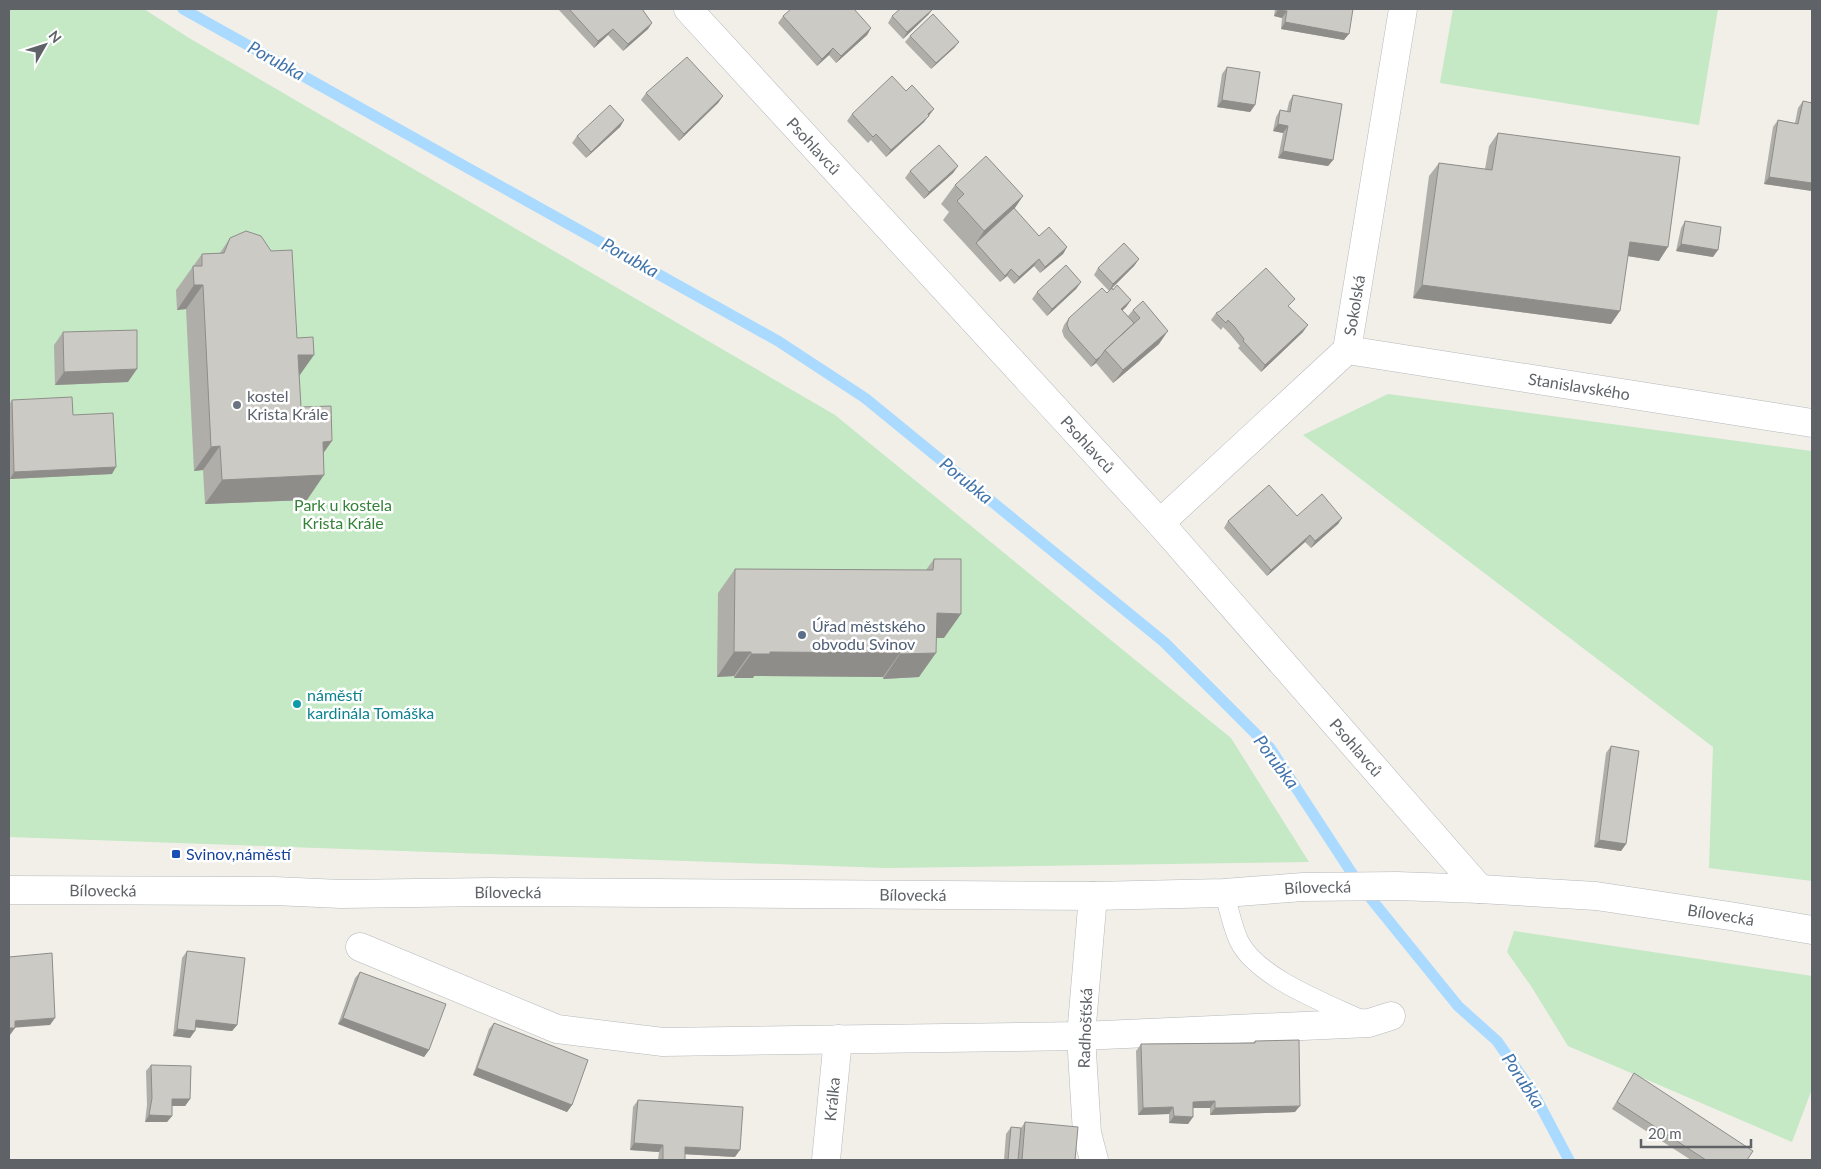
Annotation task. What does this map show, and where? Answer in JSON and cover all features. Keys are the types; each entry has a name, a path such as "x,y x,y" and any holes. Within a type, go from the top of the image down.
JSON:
{"street":[{"name":"Psohlavců","path":"688,9 1160,523 1480,889"},
{"name":"Sokolská","path":"1160,523 1347,350 1403,9"},
{"name":"Stanislavského","path":"1347,350 1812,422"},
{"name":"Bílovecká","path":"9,890 264,891 341,894 491,892 1093,896 1397,886 1596,896 1812,930"},
{"name":"Radhošťská","path":"1093,896 1081,1036 1087,1133 1094,1160"},
{"path":"360,947 557,1030 663,1042 1081,1036 1380,1019"},
{"name":"Králka","path":"826,1160 838,1039"}],"lane":[{"path":"1224,893 1240,942 1256,963 1276,978 1300,990 1380,1019"}],"green space":[{"name":"Park u kostela Krista Krále","path":"9,9 144,9 189,38 835,415 1231,738 1309,862 886,868 9,837"},
{"path":"1453,9 1718,9 1699,125 1440,83"},
{"path":"1388,394 1812,451 1812,881 1709,868 1713,747 1303,435"},
{"path":"1514,931 1812,976 1812,1089 1792,1142 1568,1046 1531,986 1507,952"}],"building":[{"path":"569,9 642,9 652,23 628,44 613,29 598,41"},
{"path":"791,9 854,9 871,28 841,56 833,48 822,59 783,16"},
{"path":"900,9 933,9 907,32 892,16"},
{"path":"1279,9 1353,9 1349,34 1285,22 1287,11"},
{"path":"933,14 959,42 936,63 910,36"},
{"path":"687,57 723,96 684,134 646,93"},
{"path":"1227,67 1260,72 1255,105 1222,100"},
{"path":"892,76 906,91 912,85 934,109 928,114 929,116 891,150 876,134 873,137 852,114"},
{"path":"1293,95 1342,104 1333,160 1283,151 1288,126 1278,124 1280,110 1290,112"},
{"path":"1803,101 1812,103 1812,183 1769,177 1778,120 1798,124"},
{"path":"610,105 624,120 591,152 577,136"},
{"path":"1498,133 1680,157 1668,247 1630,242 1620,311 1422,285 1439,163 1492,170"},
{"path":"939,145 958,166 929,192 910,171"},
{"path":"986,156 1023,196 984,231 957,201 964,194 955,185"},
{"path":"1014,208 1039,236 1049,227 1067,247 1045,267 1039,259 1019,277 1011,269 1005,276 976,243"},
{"path":"1685,221 1721,227 1718,250 1681,244"},
{"name":"kostel Krista Krále","path":"246,231 261,236 271,251 292,250 297,338 313,337 314,355 298,355 301,407 331,406 332,441 323,442 324,475 222,480 220,446 211,447 203,285 194,285 193,266 202,266 202,254 224,253 230,238"},
{"path":"1124,243 1139,259 1113,284 1098,268"},
{"path":"1066,265 1081,282 1052,309 1037,292"},
{"path":"1266,268 1295,299 1288,306 1308,325 1265,365 1243,341 1244,339 1234,326 1228,320 1226,323 1216,313"},
{"path":"1117,285 1131,300 1121,309 1134,323 1096,360 1069,330 1067,324 1069,318 1102,288 1107,293"},
{"path":"1143,301 1168,331 1123,370 1105,350 1140,318 1133,310"},
{"path":"137,330 137,369 64,372 63,332"},
{"path":"72,397 73,415 113,413 116,467 14,472 12,400"},
{"path":"1269,485 1297,516 1322,494 1342,518 1315,541 1310,535 1271,570 1228,521"},
{"path":"934,559 961,559 961,614 937,613 936,653 770,652 770,654 751,654 751,652 734,652 735,569 933,570"},
{"path":"1611,746 1639,751 1626,844 1599,840"},
{"path":"187,951 245,958 237,1025 196,1020 195,1031 177,1029"},
{"path":"52,953 55,1018 15,1021 15,1028 9,1028 9,957"},
{"path":"360,972 446,1004 429,1050 343,1018"},
{"path":"494,1023 588,1060 572,1105 477,1068"},
{"path":"1299,1040 1300,1106 1215,1108 1215,1101 1193,1102 1193,1117 1174,1116 1173,1107 1143,1108 1141,1044 1255,1043 1255,1041"},
{"path":"151,1065 191,1066 190,1099 172,1099 172,1116 149,1115 152,1098"},
{"path":"1634,1073 1753,1151 1747,1160 1706,1160 1617,1102"},
{"path":"638,1100 743,1107 740,1150 685,1147 685,1160 663,1160 663,1145 634,1143"},
{"path":"1025,1122 1078,1127 1075,1160 1022,1160"},
{"path":"1011,1127 1021,1128 1018,1160 1008,1160"}],"waterway":[{"name":"Porubka","path":"183,9 778,341 865,398 1164,642 1270,748 1359,884 1458,1006 1497,1041 1534,1094 1569,1160"}],"place":[{"name":"kostel Krista Krále","path":"237,405"},
{"name":"Úřad městského obvodu Svinov","path":"802,635"},
{"name":"náměstí kardinála Tomáška","path":"297,704"},
{"name":"Svinov,náměstí","path":"176,854"}]}
